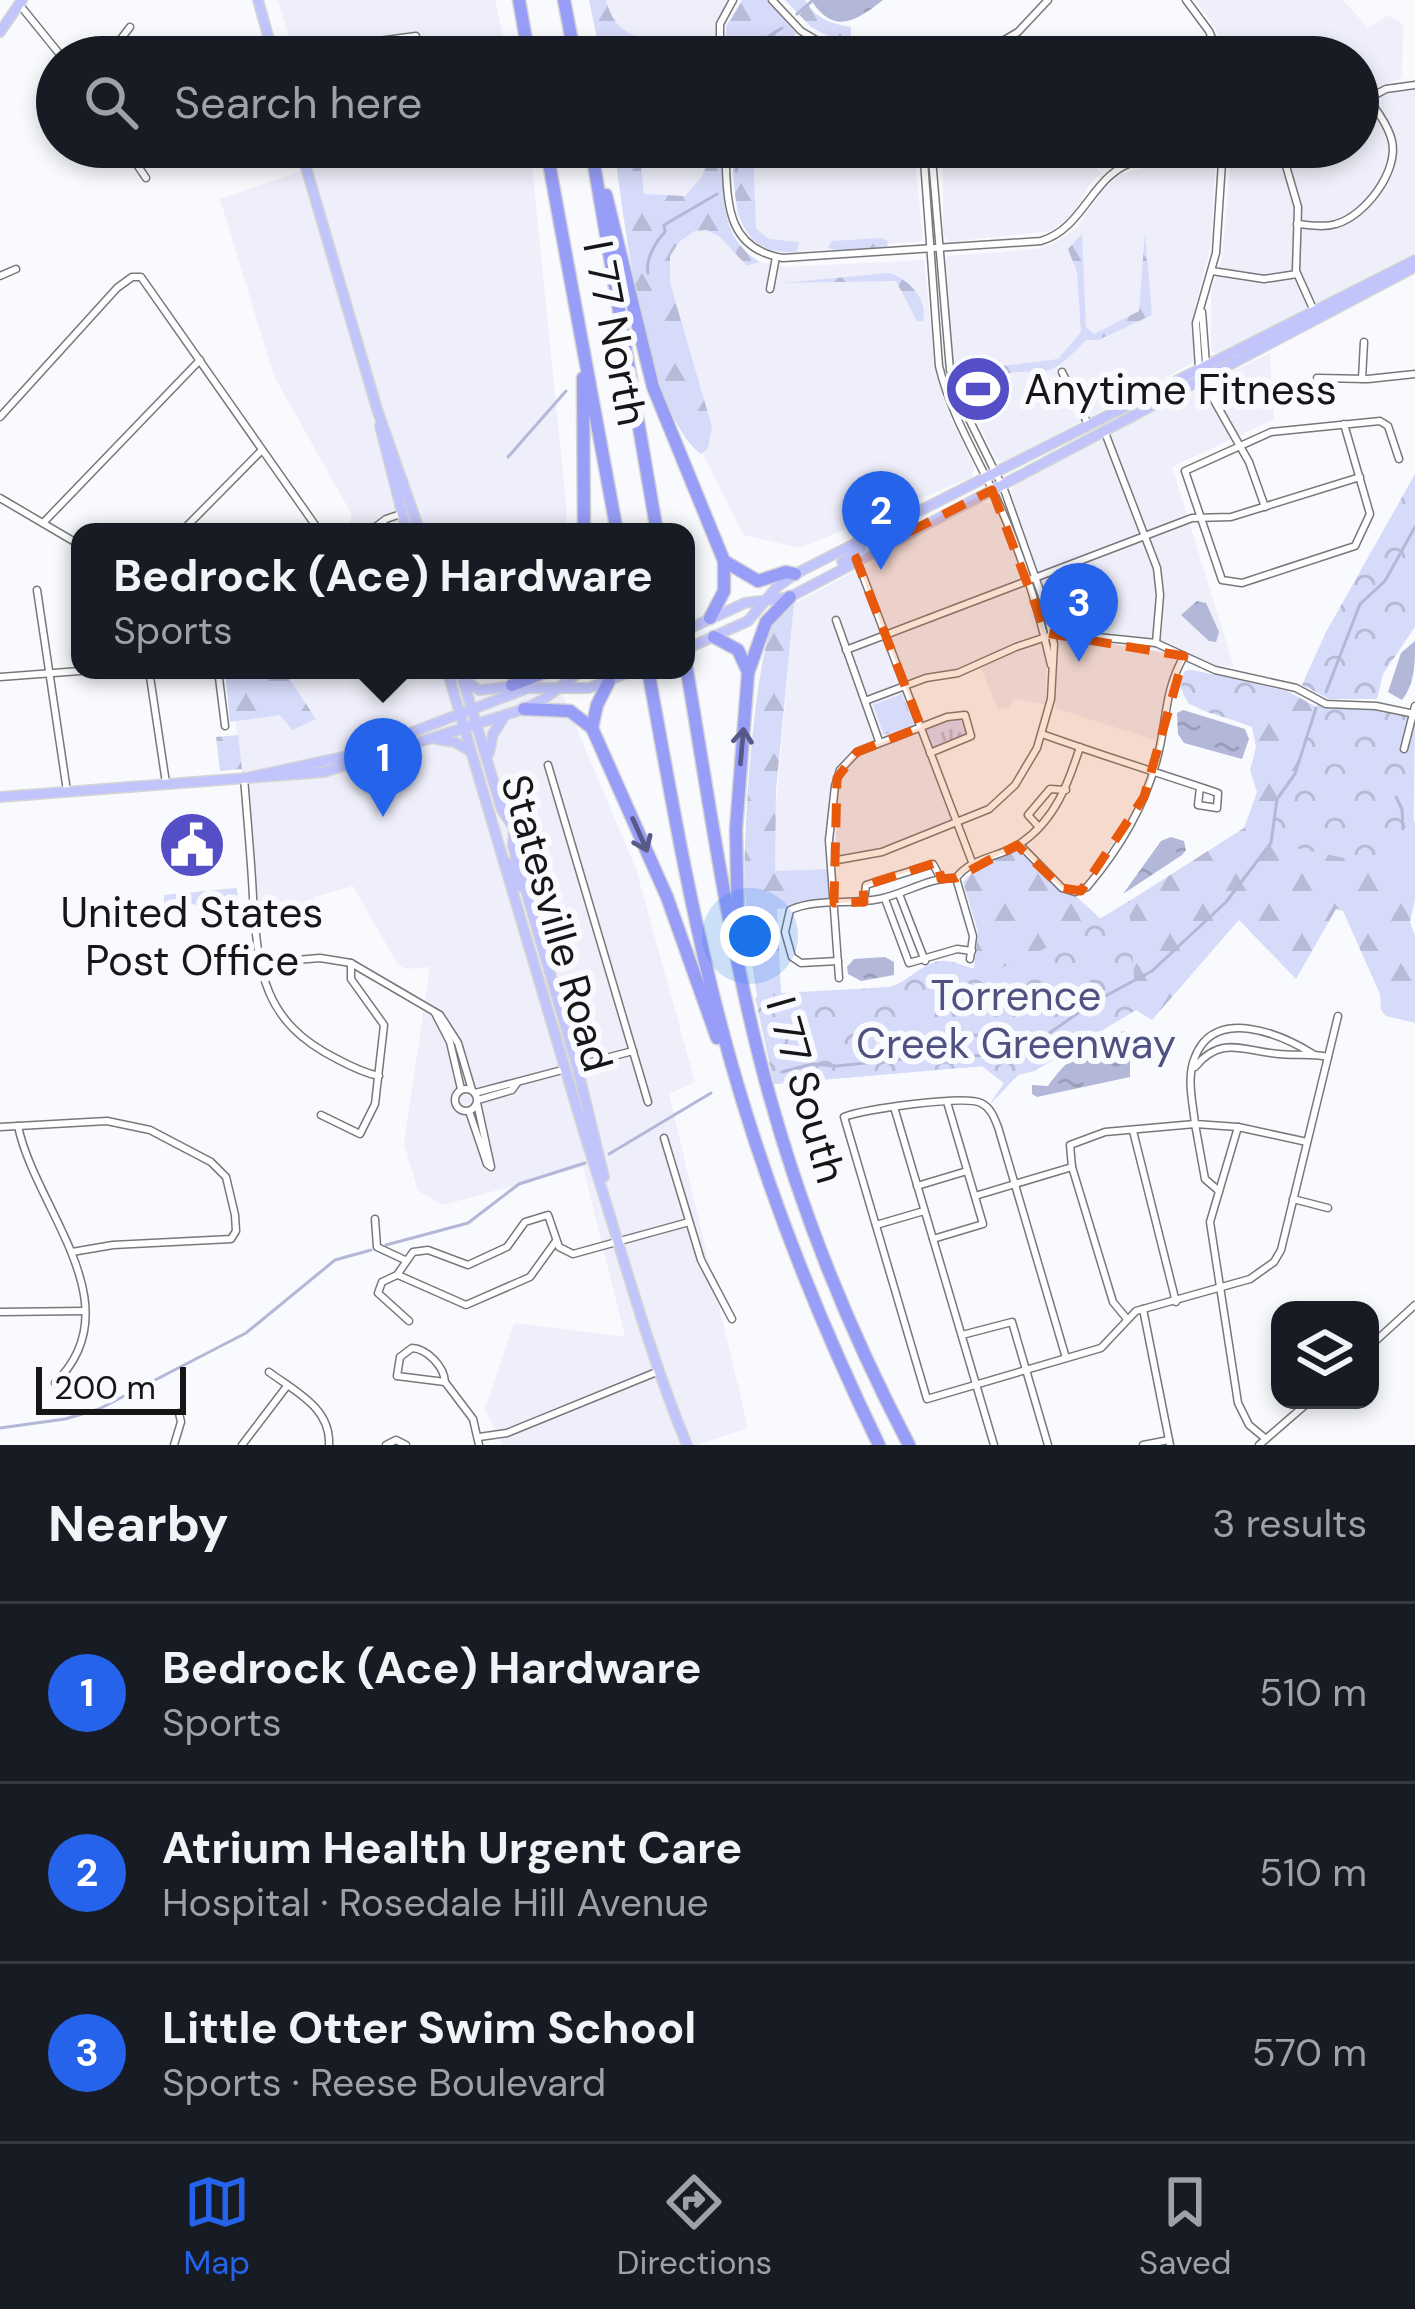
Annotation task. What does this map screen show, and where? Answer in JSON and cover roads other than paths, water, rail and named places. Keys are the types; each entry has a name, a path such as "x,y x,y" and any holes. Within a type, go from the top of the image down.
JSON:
{"highway":[{"path":"523,0 529,36"},
{"path":"568,0 575,36"},
{"name":"I 77 North","path":"553,168 618,523"},
{"path":"554,168 618,523"},
{"path":"598,168 658,523"},
{"path":"599,168 653,387 724,561 724,591 710,618"},
{"path":"606,195 659,523"},
{"path":"568,263 586,406 584,523"},
{"path":"724,561 758,581 786,572 795,574"},
{"path":"749,1016 735,867 748,673 766,622 790,597"},
{"path":"714,637 738,650 748,673"},
{"path":"512,686 529,679"},
{"path":"532,687 545,679"},
{"path":"639,679 719,1045"},
{"path":"639,679 736,1078 808,1287 875,1445"},
{"path":"685,679 728,945 765,1106 818,1263 861,1364 905,1445"},
{"name":"I 77 South","path":"685,679 749,1016 779,1131 819,1248 905,1445"},
{"path":"592,728 609,681"},
{"path":"524,709 570,711 592,728 667,897 788,1255 875,1445"}],"main road":[{"path":"0,32 21,2"},
{"path":"258,3 267,36"},
{"path":"306,168 377,409 417,523"},
{"path":"695,626 746,603 790,597 1104,430 1314,311 1415,263"},
{"path":"695,645 748,621 795,574 1088,424 1204,373 1415,263"},
{"path":"1104,430 1106,421 1138,400"},
{"path":"377,409 404,523"},
{"path":"834,571 860,549 862,539"},
{"name":"Statesville Road","path":"450,679 571,1068"},
{"name":"Statesville Road","path":"464,679 502,810 514,828 513,846 620,1242 687,1445"},
{"path":"467,679 479,690 589,688 615,679"},
{"path":"475,716 524,709 570,679"},
{"path":"0,796 271,779 342,768 475,716 532,687"},
{"path":"427,734 449,706 452,688"},
{"path":"488,759 493,734 505,715"},
{"path":"439,723 463,721"},
{"path":"427,734 451,740 472,753"},
{"path":"247,777 384,749"},
{"path":"495,830 505,848 513,846"},
{"path":"504,861 512,866 517,884 525,888"}],"street":[{"path":"720,36 720,24 733,0"},
{"path":"772,0 809,36"},
{"path":"1012,36 1048,0"},
{"path":"1186,0 1211,36"},
{"path":"21,2 46,36"},
{"path":"124,36 130,28"},
{"path":"1379,91 1415,85"},
{"path":"1297,224 1328,226 1345,220 1388,173 1393,143 1379,118"},
{"path":"139,168 146,178"},
{"path":"727,168 734,223 754,248 776,257 939,249 1055,236 1077,219 1103,179 1122,168"},
{"path":"832,861 882,852 958,824 1006,795 1042,734 1053,674 1049,635 1032,579 996,487 948,398 939,366 923,168"},
{"path":"932,168 950,370 990,475"},
{"path":"1221,168 1211,271 1196,334 1204,373 1265,507"},
{"path":"1287,168 1296,194 1297,274 1314,311"},
{"path":"770,289 776,257"},
{"path":"0,276 16,269"},
{"path":"1211,271 1264,279 1297,274"},
{"path":"0,417 132,277 148,283 314,523"},
{"path":"1362,380 1364,342"},
{"path":"43,523 200,360"},
{"path":"1062,372 1088,424"},
{"path":"1318,378 1362,380 1415,374"},
{"path":"1344,424 1370,514 1355,546 1242,584 1219,578 1185,471 1271,432 1344,424 1386,422 1399,459"},
{"path":"1104,430 1159,580 1156,644"},
{"path":"190,523 262,450"},
{"path":"846,650 1199,517 1221,519 1360,477"},
{"path":"0,498 71,540"},
{"path":"380,523 401,514"},
{"path":"856,560 972,862"},
{"path":"37,590 67,791"},
{"path":"836,620 880,743"},
{"path":"865,700 958,673 1049,635 1156,644 1215,670 1296,688 1326,704 1414,711 1404,749"},
{"path":"1020,844 1062,888 1081,891 1132,824 1161,743 1166,698 1184,656"},
{"path":"0,677 71,672"},
{"path":"149,679 166,783"},
{"path":"219,679 225,726"},
{"path":"839,978 830,819 837,776 857,752 958,713 965,715 972,731 969,738 930,753"},
{"path":"1042,734 1200,787"},
{"path":"838,961 796,961 788,953 786,915 795,907 864,902 956,878 972,862 1020,844 1066,790 1080,748"},
{"path":"548,765 648,1102"},
{"path":"247,777 259,963 272,1000 298,1036 379,1076"},
{"path":"1038,826 1028,814 1032,807 1050,789 1066,790"},
{"path":"864,902 866,885 933,864 941,879"},
{"path":"885,898 909,963 957,949 971,955 973,936 956,878"},
{"path":"899,893 925,961"},
{"path":"259,963 320,958 351,963 435,1013 453,1032 494,1177"},
{"path":"321,1115 360,1134 375,1104 384,1024 351,979 351,963"},
{"path":"435,1013 450,1042 460,1089 454,1103 470,1111"},
{"path":"1066,1358 992,1113 975,1101 894,1107 844,1117 927,1399 976,1385 1066,1358 1106,1346 1127,1319 1143,1309 1250,1279 1274,1262 1338,1016"},
{"path":"1219,1191 1204,1179 1195,1124 1195,1057 1208,1040 1236,1028 1280,1035 1313,1054"},
{"path":"1193,1070 1210,1052 1226,1046 1328,1057"},
{"path":"460,1089 475,1097 512,1090 518,1083 633,1051"},
{"path":"475,1097 470,1111 491,1166"},
{"path":"933,1238 983,1224 947,1102"},
{"path":"894,1107 994,1445"},
{"path":"0,1127 118,1121 142,1127 211,1162 232,1190 234,1237 72,1252"},
{"path":"1127,1319 1113,1302 1072,1167 1073,1142 1105,1132 1195,1124 1238,1126 1307,1142"},
{"path":"18,1126 28,1161 81,1277 80,1352 55,1384"},
{"path":"1238,1126 1210,1222 1236,1396 1262,1442 1300,1409"},
{"path":"1133,1130 1176,1302"},
{"path":"664,1138 704,1266 731,1319"},
{"path":"975,1196 1072,1167"},
{"path":"917,1186 968,1171"},
{"path":"1294,1199 1328,1208"},
{"path":"876,1225 925,1211"},
{"path":"409,1321 378,1293 382,1282 398,1275 413,1252 428,1250 468,1265 507,1246 525,1222 548,1215 556,1241 573,1254 689,1222"},
{"path":"375,1219 377,1247 405,1260"},
{"path":"398,1275 466,1305 530,1276 556,1241"},
{"path":"1379,1338 1415,1304"},
{"path":"1143,1309 1169,1443 1143,1445"},
{"path":"0,1312 84,1311"},
{"path":"962,1335 1012,1322 1048,1445"},
{"path":"445,1382 399,1378 395,1372 402,1353 412,1348 423,1351 439,1366 473,1419 479,1441 659,1371"},
{"path":"269,1372 325,1417 329,1445"},
{"path":"242,1445 288,1385"},
{"path":"174,1445 179,1413"},
{"path":"386,1445 396,1440 406,1445"}],"water":[{"path":"811,0 883,0 854,19 837,21"},
{"path":"1197,601 1206,603 1219,632 1216,642 1181,615"},
{"path":"1415,641 1412,680 1402,700 1388,692 1401,653"},
{"path":"1183,710 1245,729 1249,739 1242,759 1184,743 1178,734 1177,713"},
{"path":"1171,837 1184,841 1182,855 1123,894 1161,841"},
{"path":"885,957 894,962 894,975 861,981 848,974 854,959"},
{"path":"1125,1031 1130,1037 1130,1077 1037,1097 1032,1094 1032,1085 1048,1086 1091,1044"}],"waterway":[{"path":"797,14 813,0"},
{"path":"769,36 782,28"},
{"path":"648,273 664,225 717,194"},
{"path":"508,457 566,391"},
{"path":"1326,692 1360,604 1385,581 1415,527"},
{"path":"782,1072 812,1064 837,1066 940,1055 1006,1056 1152,971 1226,902 1271,843 1277,799 1295,774 1316,708"},
{"path":"1396,797 1403,829"},
{"path":"609,1154 711,1093"},
{"path":"386,1245 468,1223 519,1184 585,1163"},
{"path":"0,1428 99,1409 246,1333 335,1260 371,1250"}],"place":[{"name":"Anytime Fitness","path":"978,389"},
{"name":"Atrium Health Urgent Care","path":"881,570"},
{"name":"Little Otter Swim School","path":"1079,662"},
{"name":"Bedrock (Ace) Hardware","path":"383,817"},
{"name":"United States Post Office","path":"192,845"}],"park label":[{"name":"Torrence Creek Greenway","path":"1016,1019"}]}
